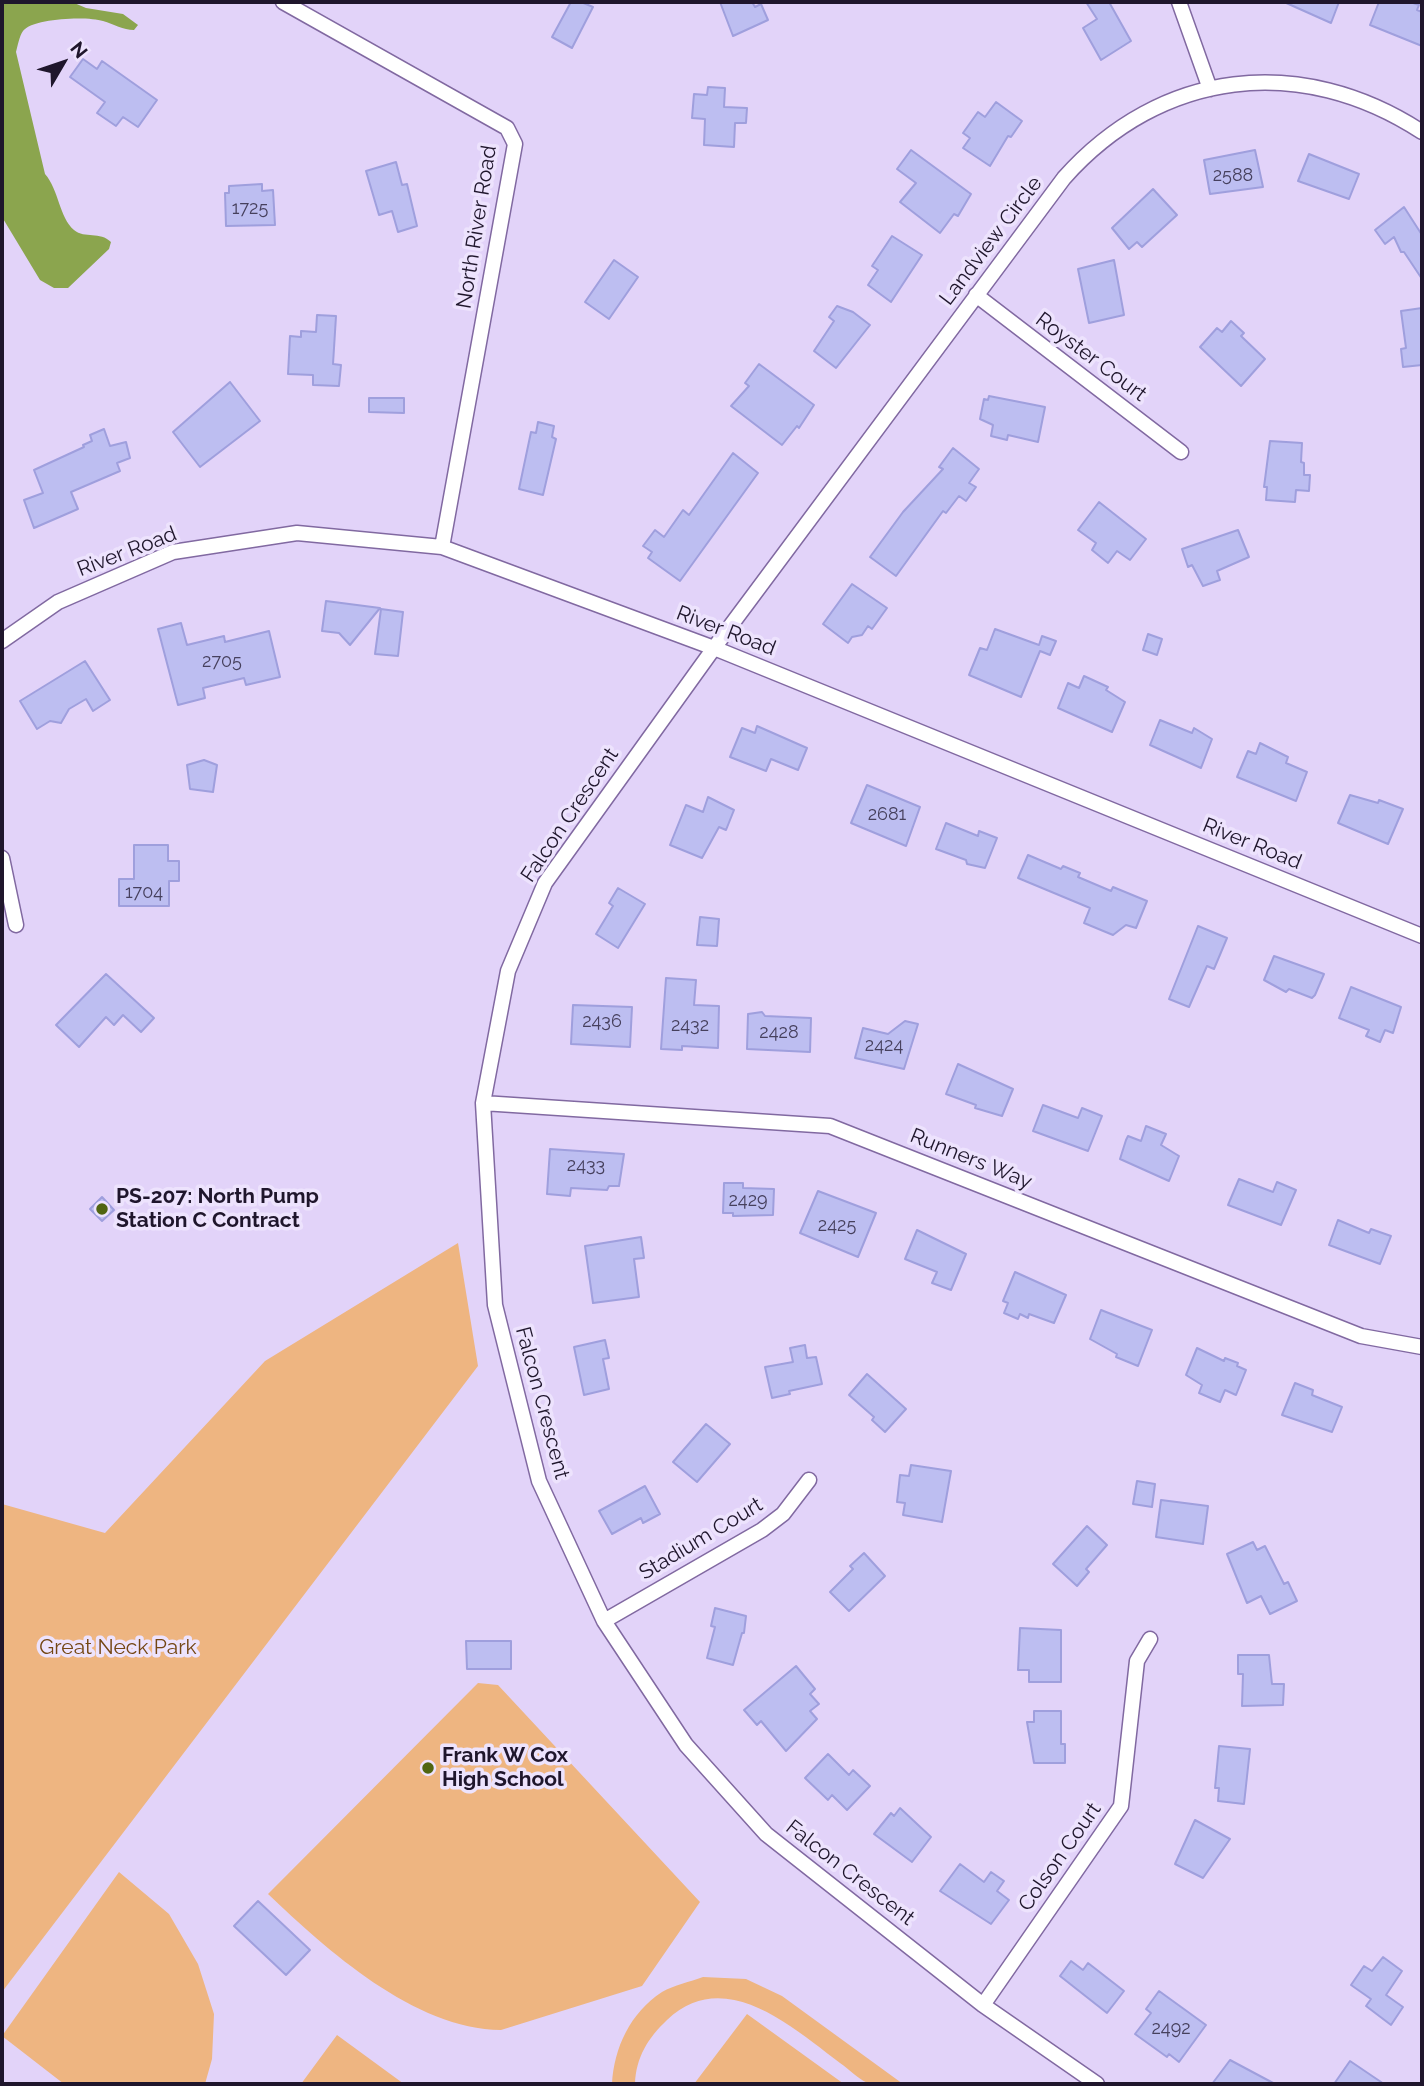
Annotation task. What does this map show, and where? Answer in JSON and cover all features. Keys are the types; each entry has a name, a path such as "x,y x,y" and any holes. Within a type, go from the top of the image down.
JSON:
{"street":[{"name":"North River Road","path":"283,2 507,128 515,144 442,547"},
{"path":"1179,2 1210,89"},
{"name":"Landview Circle","path":"714,648 976,295 1086,153 1139,114 1210,89 1275,82 1315,88 1367,104 1422,132"},
{"name":"Royster Court","path":"976,295 1181,452"},
{"name":"River Road","path":"2,640 58,602 173,552 296,533 442,547 714,648 1422,936"},
{"name":"Falcon Crescent","path":"714,648 545,883 508,971 483,1103 495,1305 539,1481 604,1621 686,1745 766,1834 983,2005 1097,2084"},
{"path":"2,858 16,925"},
{"name":"Runners Way","path":"483,1103 830,1126 1361,1336 1422,1347"},
{"name":"Stadium Court","path":"604,1621 762,1530 783,1514 809,1480"},
{"name":"Colson Court","path":"983,2005 1121,1807 1137,1661 1150,1639"}],"green space":[{"name":"Great Neck Park","path":"458,1243 478,1366 2,1992 2,1504 105,1533 265,1361"},
{"path":"478,1683 498,1685 700,1902 642,1986 501,2030 468,2026 436,2016 374,1983 317,1939 268,1894"},
{"path":"119,1872 169,1914 198,1964 214,2014 212,2059 205,2084 64,2084 2,2036"},
{"path":"703,1977 746,1979 782,1996 903,2084 867,2083 801,2034 758,2008 735,2000 712,1999 689,2005 660,2027 641,2057 635,2084 612,2084 620,2045 641,2010 662,1992"},
{"path":"747,2014 844,2084 694,2084"},
{"path":"337,2035 404,2084 301,2084"}],"shaded area":[{"path":"2,2 72,2 86,8 123,14 138,25 134,30 126,29 95,19 37,23 23,31 16,52 45,174 65,218 78,233 102,237 111,242 109,249 68,288 54,288 40,280 2,217"}],"building":[{"path":"571,2 581,2 593,7 572,48 552,37"},
{"path":"720,2 752,2 755,7 761,4 768,20 733,36"},
{"path":"1086,2 1109,2 1131,41 1101,60 1083,28 1097,19"},
{"path":"1284,2 1339,2 1331,23"},
{"path":"1379,2 1410,2 1419,5 1417,10 1422,12 1422,46 1370,25"},
{"path":"83,59 97,69 102,61 157,100 138,127 123,117 116,126 97,113 105,102 70,77"},
{"path":"708,87 725,88 724,107 747,108 746,123 735,123 734,147 704,145 705,119 692,118 694,94 707,95"},
{"path":"996,102 1022,121 1011,137 1008,136 990,166 963,148 970,138 963,133 978,112 985,117"},
{"path":"911,150 971,194 958,216 954,214 940,233 900,202 916,183 897,169"},
{"path":"1255,150 1263,187 1210,194 1204,160"},
{"path":"1309,154 1359,174 1349,199 1298,181"},
{"path":"396,162 402,185 407,184 417,226 398,232 392,211 379,215 366,171"},
{"path":"262,184 262,191 273,190 275,225 226,226 225,193 229,193 229,186"},
{"path":"1153,189 1177,215 1142,247 1137,242 1129,249 1112,228"},
{"path":"1404,207 1422,235 1422,279 1404,252 1401,252 1394,237 1385,244 1375,230"},
{"path":"892,236 922,255 891,302 868,285 878,270 872,266"},
{"path":"614,260 638,277 609,319 585,302"},
{"path":"1114,260 1124,315 1089,323 1078,269"},
{"path":"837,306 853,312 870,325 836,368 814,351 834,321 829,317"},
{"path":"1422,308 1422,365 1403,367 1401,349 1406,348 1401,311"},
{"path":"317,315 336,316 333,364 341,365 339,386 313,385 313,375 288,374 290,336 301,337 301,331 316,332"},
{"path":"1231,321 1244,333 1241,336 1265,359 1241,386 1200,347 1217,328 1222,332"},
{"path":"759,364 814,405 799,428 797,426 782,445 731,406 749,386 745,383"},
{"path":"230,382 260,421 200,467 173,432"},
{"path":"989,396 1045,407 1038,442 1008,435 1007,440 991,436 993,425 980,419 984,399 988,400"},
{"path":"369,398 404,398 404,413 369,412"},
{"path":"538,422 554,426 552,437 556,439 543,495 519,489 531,432 536,433"},
{"path":"104,429 110,446 126,442 130,458 117,463 120,471 71,492 78,509 34,528 24,500 43,493 34,470 84,447 83,445 92,441 90,435"},
{"path":"1270,441 1302,443 1301,462 1304,463 1304,475 1310,475 1309,491 1296,490 1295,502 1266,500 1267,487 1264,487"},
{"path":"953,448 979,469 969,483 976,487 966,501 959,496 946,513 943,511 896,576 870,557 903,512 943,469 939,467"},
{"path":"733,453 758,473 680,581 648,558 652,552 643,546 655,530 664,537 683,510 689,515"},
{"path":"1099,502 1146,539 1130,560 1117,551 1108,563 1092,550 1096,543 1078,530"},
{"path":"1238,530 1249,557 1217,571 1220,580 1203,586 1192,565 1188,567 1182,549"},
{"path":"852,584 887,608 872,629 868,626 862,635 852,637 848,643 823,624"},
{"path":"326,601 380,608 350,645 339,633 322,631"},
{"path":"381,609 403,612 398,656 375,654"},
{"path":"181,623 187,645 224,636 225,642 269,631 280,677 246,685 244,678 203,688 205,698 178,705 158,629"},
{"path":"995,629 1039,645 1042,636 1056,641 1050,655 1040,651 1021,697 969,675 980,648 987,650"},
{"path":"1148,634 1162,639 1157,655 1143,650"},
{"path":"85,661 110,700 93,711 86,699 69,709 61,723 50,721 37,729 20,701"},
{"path":"1084,676 1108,687 1106,690 1125,702 1112,732 1058,708 1068,683 1079,688"},
{"path":"1160,720 1192,733 1194,728 1212,739 1201,768 1150,745"},
{"path":"757,726 807,748 798,770 771,759 766,771 730,757 742,728 755,733"},
{"path":"1260,743 1288,757 1286,763 1307,772 1296,801 1237,777 1248,751 1256,754"},
{"path":"204,760 217,765 213,792 190,789 187,765"},
{"path":"867,785 920,807 906,846 851,823"},
{"path":"1350,795 1378,803 1379,800 1403,809 1388,844 1338,823"},
{"path":"708,797 734,810 726,830 719,827 702,858 670,845 686,805 703,812"},
{"path":"946,823 978,836 979,831 997,838 985,868 967,864 966,860 936,849"},
{"path":"134,845 168,845 168,861 179,861 179,881 169,881 169,906 119,906 119,879 134,879"},
{"path":"1028,855 1061,869 1063,866 1080,873 1078,877 1111,891 1113,887 1147,901 1136,928 1126,925 1113,935 1084,923 1090,908 1018,878"},
{"path":"618,888 645,904 618,948 596,934 613,906 609,903"},
{"path":"700,917 719,919 717,946 697,945"},
{"path":"1198,926 1227,938 1214,969 1207,966 1189,1007 1169,999"},
{"path":"1274,956 1324,974 1312,998 1289,989 1286,992 1264,980"},
{"path":"106,974 154,1018 141,1032 123,1015 114,1025 106,1017 79,1047 56,1025"},
{"path":"666,978 696,980 694,1005 719,1006 718,1048 682,1046 682,1050 661,1049"},
{"path":"1351,987 1401,1007 1393,1033 1385,1030 1380,1042 1366,1036 1369,1030 1339,1018"},
{"path":"573,1005 632,1007 630,1047 571,1044"},
{"path":"762,1012 765,1016 811,1018 810,1052 747,1049 748,1014"},
{"path":"905,1021 918,1024 904,1069 855,1058 863,1028 888,1034"},
{"path":"958,1064 1013,1089 1002,1116 975,1108 976,1105 946,1094"},
{"path":"1043,1105 1078,1118 1082,1108 1102,1116 1088,1151 1033,1131"},
{"path":"1146,1126 1166,1134 1161,1145 1179,1156 1169,1181 1120,1159 1128,1136 1141,1141"},
{"path":"550,1149 624,1154 619,1186 609,1186 607,1190 571,1188 570,1196 547,1194"},
{"path":"1239,1179 1273,1192 1277,1182 1296,1190 1281,1225 1228,1205"},
{"path":"724,1183 743,1183 743,1188 774,1189 773,1215 733,1216 733,1213 723,1213"},
{"path":"818,1191 876,1213 858,1257 800,1233"},
{"name":"PS-207: North Pump Station C Contract","path":"102,1197 114,1210 102,1221 90,1209"},
{"path":"1338,1220 1369,1233 1371,1229 1391,1236 1380,1264 1329,1245"},
{"path":"917,1230 966,1254 951,1290 932,1283 937,1272 905,1259"},
{"path":"641,1237 644,1258 634,1259 639,1297 593,1303 585,1246"},
{"path":"1015,1272 1066,1295 1054,1323 1029,1314 1028,1318 1020,1314 1018,1319 1004,1313 1008,1303 1003,1301"},
{"path":"1101,1310 1152,1330 1138,1366 1116,1357 1117,1354 1090,1339"},
{"path":"605,1340 609,1358 603,1359 609,1389 584,1395 574,1347"},
{"path":"805,1345 807,1358 816,1357 822,1384 789,1391 790,1394 772,1398 765,1367 793,1362 790,1348"},
{"path":"1197,1348 1224,1361 1225,1358 1238,1363 1237,1366 1246,1370 1236,1395 1225,1390 1220,1402 1199,1393 1202,1385 1186,1375"},
{"path":"867,1374 906,1409 885,1432 872,1420 874,1417 849,1395"},
{"path":"1295,1383 1313,1390 1312,1395 1342,1407 1332,1432 1282,1415"},
{"path":"706,1424 730,1444 697,1482 673,1462"},
{"path":"911,1465 951,1471 942,1522 903,1515 905,1503 897,1502 900,1475 909,1476"},
{"path":"1137,1481 1155,1484 1152,1507 1133,1504"},
{"path":"645,1486 660,1514 643,1523 641,1518 612,1534 599,1511"},
{"path":"1161,1500 1208,1506 1203,1544 1156,1537"},
{"path":"1087,1526 1107,1545 1086,1569 1089,1572 1077,1586 1053,1564"},
{"path":"1253,1542 1257,1550 1265,1546 1284,1584 1288,1582 1297,1601 1270,1614 1261,1596 1247,1603 1227,1554"},
{"path":"864,1553 885,1576 849,1611 830,1592 853,1569 850,1566"},
{"path":"715,1608 746,1616 744,1633 733,1665 707,1658 715,1627 711,1626"},
{"path":"1020,1628 1061,1630 1061,1682 1029,1682 1029,1670 1018,1670"},
{"path":"466,1641 511,1641 511,1669 467,1669"},
{"path":"1238,1655 1269,1655 1272,1684 1284,1684 1283,1705 1242,1706 1243,1674 1238,1674"},
{"path":"796,1666 815,1689 810,1694 819,1704 810,1711 817,1719 786,1751 761,1721 757,1725 744,1710"},
{"path":"1034,1711 1061,1711 1061,1744 1065,1744 1065,1763 1034,1763 1027,1722 1034,1722"},
{"path":"1219,1746 1250,1749 1244,1804 1218,1801 1219,1788 1215,1788"},
{"path":"828,1754 849,1775 853,1770 870,1786 847,1810 832,1795 828,1800 805,1778"},
{"path":"900,1808 931,1837 912,1862 874,1834 891,1813 894,1816"},
{"path":"1195,1820 1230,1839 1203,1878 1175,1864"},
{"path":"960,1864 984,1882 991,1872 1004,1881 997,1891 1009,1900 991,1924 940,1891"},
{"path":"258,1901 310,1950 286,1975 234,1926"},
{"path":"1383,1957 1402,1971 1386,1995 1403,2007 1391,2025 1366,2006 1371,1999 1351,1985 1364,1966 1372,1971"},
{"path":"1071,1961 1083,1970 1088,1963 1124,1991 1107,2013 1060,1976"},
{"path":"1159,1991 1206,2025 1179,2062 1169,2054 1167,2057 1135,2034 1151,2013 1146,2009"},
{"path":"1230,2060 1275,2084 1212,2084"},
{"path":"1350,2061 1384,2084 1334,2084"}],"place":[{"name":"PS-207: North Pump Station C Contract","path":"102,1209"},
{"name":"Frank W Cox High School","path":"428,1768"}]}
